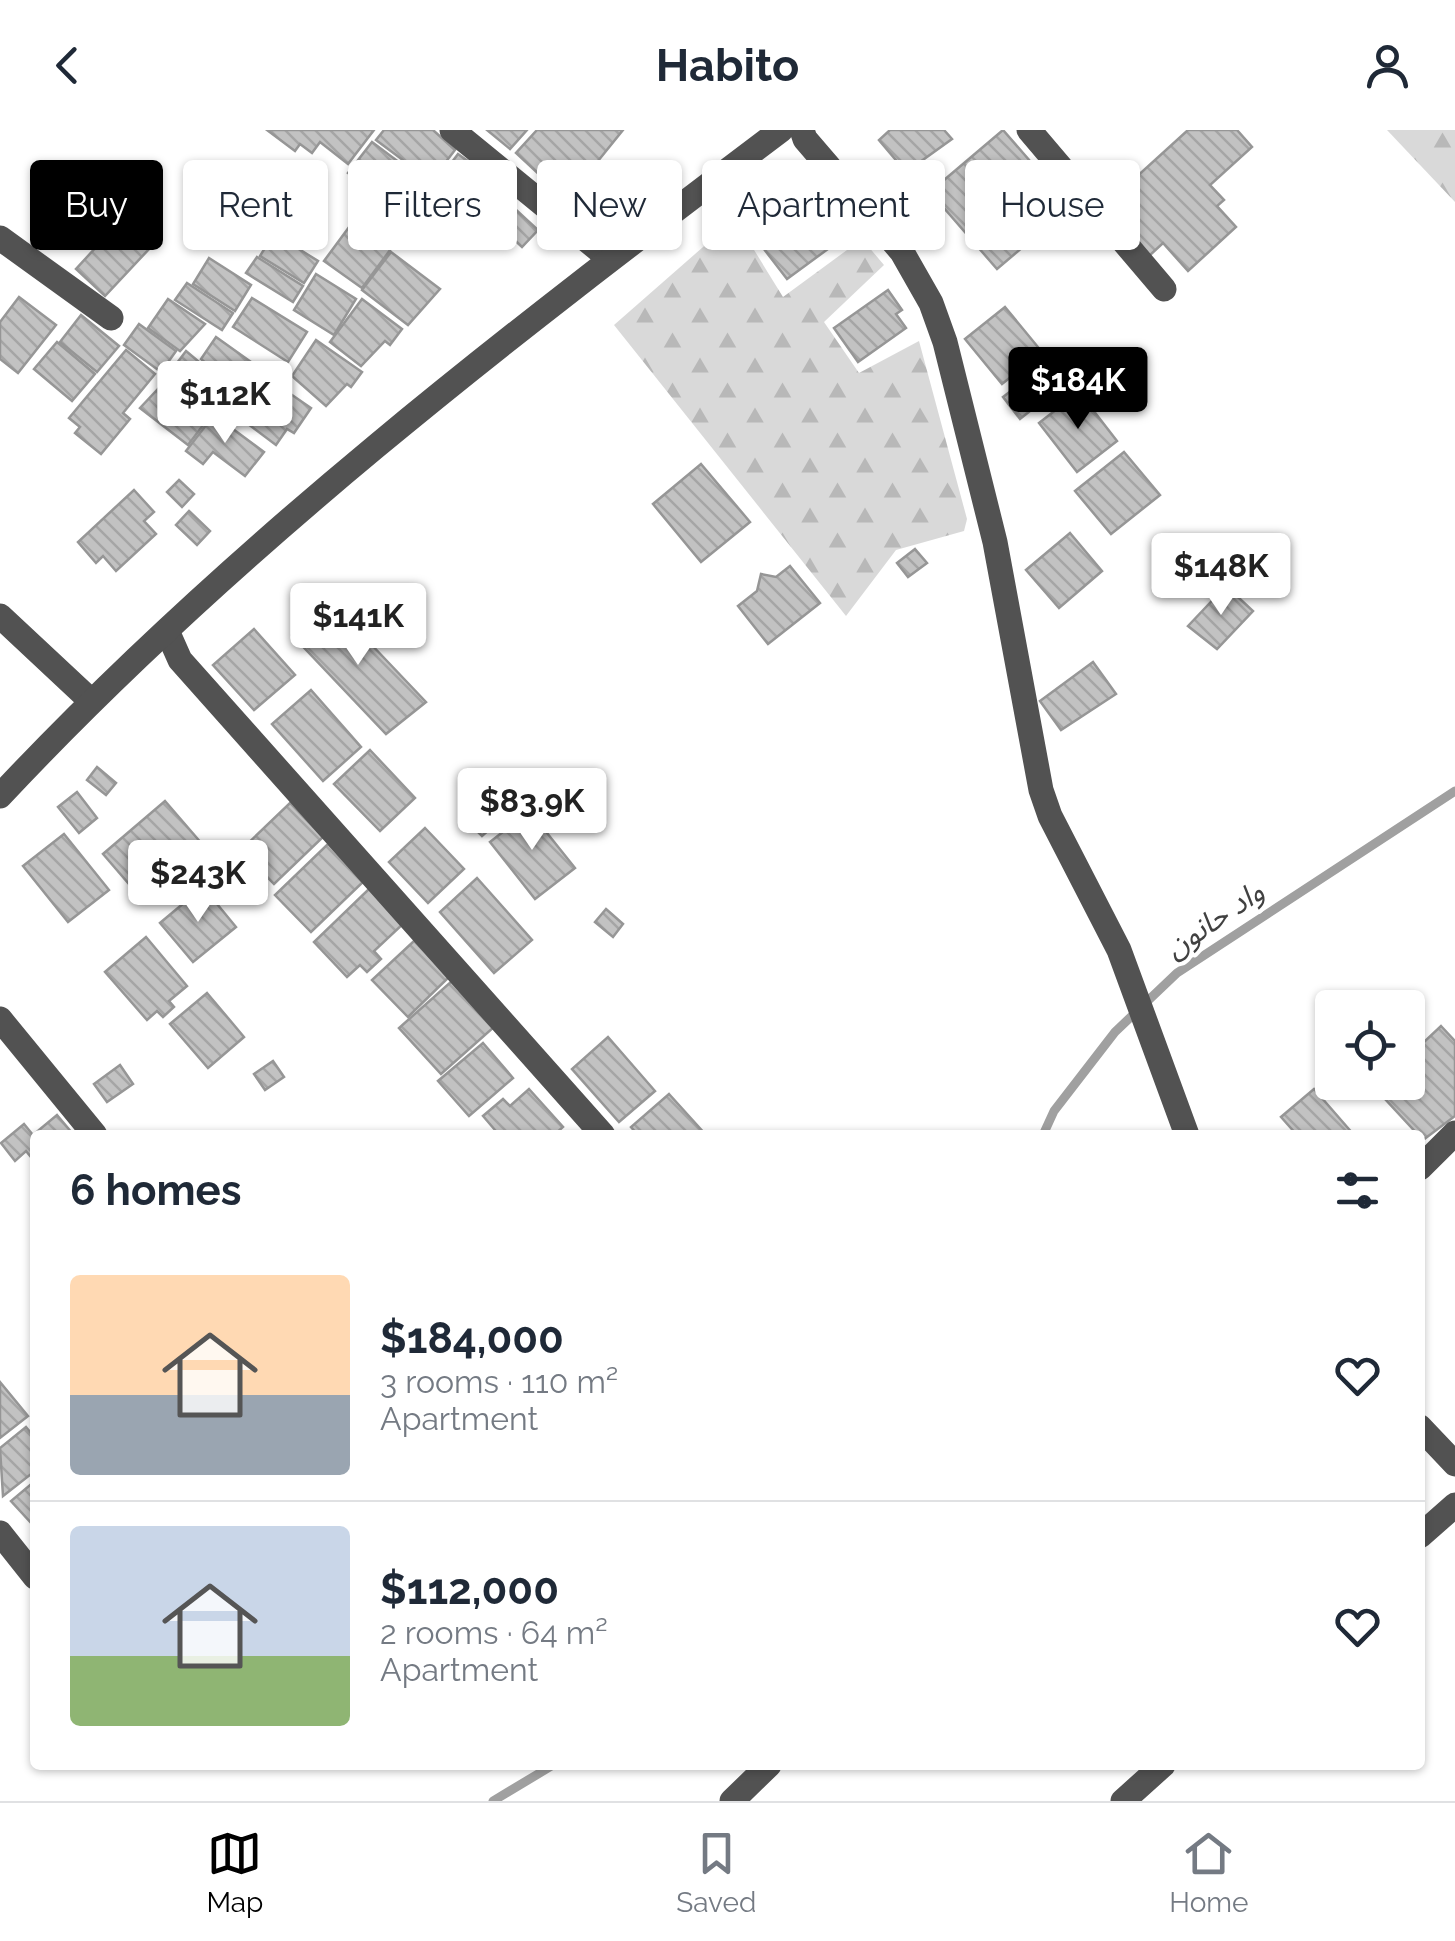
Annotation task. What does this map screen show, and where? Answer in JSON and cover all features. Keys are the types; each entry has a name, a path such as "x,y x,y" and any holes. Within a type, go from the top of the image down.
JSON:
{"street":[{"path":"452,130 610,259"},
{"path":"0,796 90,700 358,458 781,130"},
{"path":"802,130 805,139 902,252 931,302 946,342 995,542 1040,790 1120,950 1185,1130"},
{"path":"1029,130 1164,289"},
{"path":"0,238 111,318"},
{"path":"0,616 90,700"},
{"path":"168,632 180,660 599,1130"},
{"path":"0,1019 91,1130"},
{"path":"1425,1163 1455,1133"},
{"path":"1425,1432 1455,1464"},
{"path":"1425,1532 1455,1505"},
{"path":"0,1533 30,1570"},
{"path":"732,1801 765,1770"},
{"path":"1123,1801 1158,1770"}],"green space":[{"path":"1387,130 1455,130 1455,202"},
{"path":"702,248 754,250 783,297 847,250 871,250 884,265 824,322 859,373 919,341 967,519 964,531 896,550 846,616 614,325"}],"building":[{"path":"267,130 374,130 348,164 320,142 312,153 300,144 295,151"},
{"path":"384,130 433,130 455,150 447,160 403,160 376,140"},
{"path":"487,130 527,130 510,149"},
{"path":"537,130 623,130 599,160 537,160 537,172 516,153"},
{"path":"890,130 944,130 952,139 923,160 896,160 879,140"},
{"path":"1003,130 1029,160 968,160"},
{"path":"1188,130 1237,130 1252,147 1210,185 1224,200 1217,206 1236,227 1188,271 1163,243 1149,256 1140,246 1140,174"},
{"path":"372,142 396,160 358,160"},
{"path":"965,162 965,232 945,209 945,179"},
{"path":"517,211 537,229 522,247 517,242"},
{"path":"348,228 348,250 390,250 362,288 324,261"},
{"path":"93,250 148,250 105,296 76,269"},
{"path":"264,250 300,250 318,261 304,283 260,256"},
{"path":"765,250 827,250 787,279"},
{"path":"980,250 1019,250 997,269"},
{"path":"391,252 440,289 408,325 362,290"},
{"path":"257,257 303,286 293,302 246,273"},
{"path":"209,258 251,285 235,311 193,284"},
{"path":"316,274 356,299 334,335 294,310"},
{"path":"187,283 233,313 222,330 175,300"},
{"path":"888,290 902,310 896,314 906,328 858,362 834,328"},
{"path":"19,297 56,325 18,373 0,359 0,322"},
{"path":"252,298 307,332 288,362 233,327"},
{"path":"168,299 205,324 180,351 148,328"},
{"path":"362,299 402,329 390,345 385,341 361,366 330,342"},
{"path":"1005,307 1042,352 1002,384 965,339"},
{"path":"81,315 119,346 97,372 60,342"},
{"path":"139,324 176,351 161,372 124,345"},
{"path":"216,337 258,367 239,393 201,359"},
{"path":"316,340 362,372 351,387 347,384 326,406 292,376"},
{"path":"57,342 95,374 72,401 34,369"},
{"path":"126,350 155,374 123,413 130,419 101,454 75,433 80,427 69,418"},
{"path":"186,351 236,393 225,409 171,371"},
{"path":"173,373 217,407 188,445 140,408"},
{"path":"263,375 311,408 294,433 287,429 276,445 236,415"},
{"path":"1024,381 1040,403 1020,419 1003,397"},
{"path":"1079,392 1117,441 1077,472 1039,423"},
{"path":"214,415 264,452 245,476 213,452 203,464 186,451"},
{"path":"1124,452 1160,495 1111,534 1075,491"},
{"path":"701,464 750,522 701,562 653,504"},
{"path":"179,480 194,494 182,507 167,492"},
{"path":"134,490 154,512 144,521 156,534 116,571 103,556 96,563 78,542"},
{"path":"189,511 210,531 197,545 176,525"},
{"path":"1070,533 1102,571 1059,608 1026,570"},
{"path":"915,549 927,563 908,577 897,563"},
{"path":"790,566 820,603 768,644 738,606 757,591 761,574 776,577"},
{"path":"1226,586 1253,611 1217,649 1188,626"},
{"path":"329,600 426,702 386,734 292,635"},
{"path":"254,629 295,675 254,710 213,665"},
{"path":"1093,662 1116,694 1061,730 1040,701"},
{"path":"311,690 361,747 323,781 272,724"},
{"path":"370,750 415,798 380,831 334,784"},
{"path":"97,767 116,783 106,795 87,780"},
{"path":"77,792 97,818 79,833 58,807"},
{"path":"165,801 203,845 141,898 103,854"},
{"path":"290,803 323,837 274,884 241,850"},
{"path":"523,803 575,868 535,899 490,842 513,824 507,816"},
{"path":"486,808 499,821 482,836 470,824"},
{"path":"425,828 464,869 428,903 389,862"},
{"path":"64,834 109,890 68,922 23,866"},
{"path":"328,844 364,881 311,932 275,895"},
{"path":"477,878 532,940 494,973 440,912"},
{"path":"203,887 236,927 193,962 160,923"},
{"path":"370,888 404,923 374,951 381,959 367,972 360,965 347,977 314,942"},
{"path":"606,909 623,924 613,937 595,922"},
{"path":"146,937 187,986 169,1001 174,1007 163,1017 157,1011 147,1020 105,972"},
{"path":"414,941 449,977 408,1017 372,980"},
{"path":"452,981 494,1027 441,1074 399,1028"},
{"path":"207,993 244,1037 208,1068 170,1024"},
{"path":"1441,1026 1455,1041 1455,1116 1425,1138 1425,1130 1414,1130 1386,1100 1425,1100 1425,1041"},
{"path":"608,1037 655,1091 619,1122 572,1069"},
{"path":"483,1043 513,1078 469,1116 438,1081"},
{"path":"273,1061 284,1077 265,1090 254,1074"},
{"path":"120,1065 133,1084 107,1102 94,1084"},
{"path":"529,1089 563,1127 495,1130 483,1116 503,1099 510,1106"},
{"path":"1314,1089 1315,1100 1324,1100 1350,1130 1293,1130 1281,1117"},
{"path":"669,1094 701,1130 634,1130 631,1127"},
{"path":"57,1115 70,1130 39,1130"},
{"path":"24,1124 30,1131 30,1156 26,1151 15,1161 1,1143"},
{"path":"0,1382 28,1416 0,1438"},
{"path":"26,1427 30,1432 30,1475 3,1496 0,1448"},
{"path":"30,1485 30,1522 11,1501"}],"waterway":[{"name":"واد حانون","path":"1045,1130 1054,1111 1115,1032 1177,973 1455,791"},
{"name":"واد حانون","path":"493,1801 545,1770"}]}
